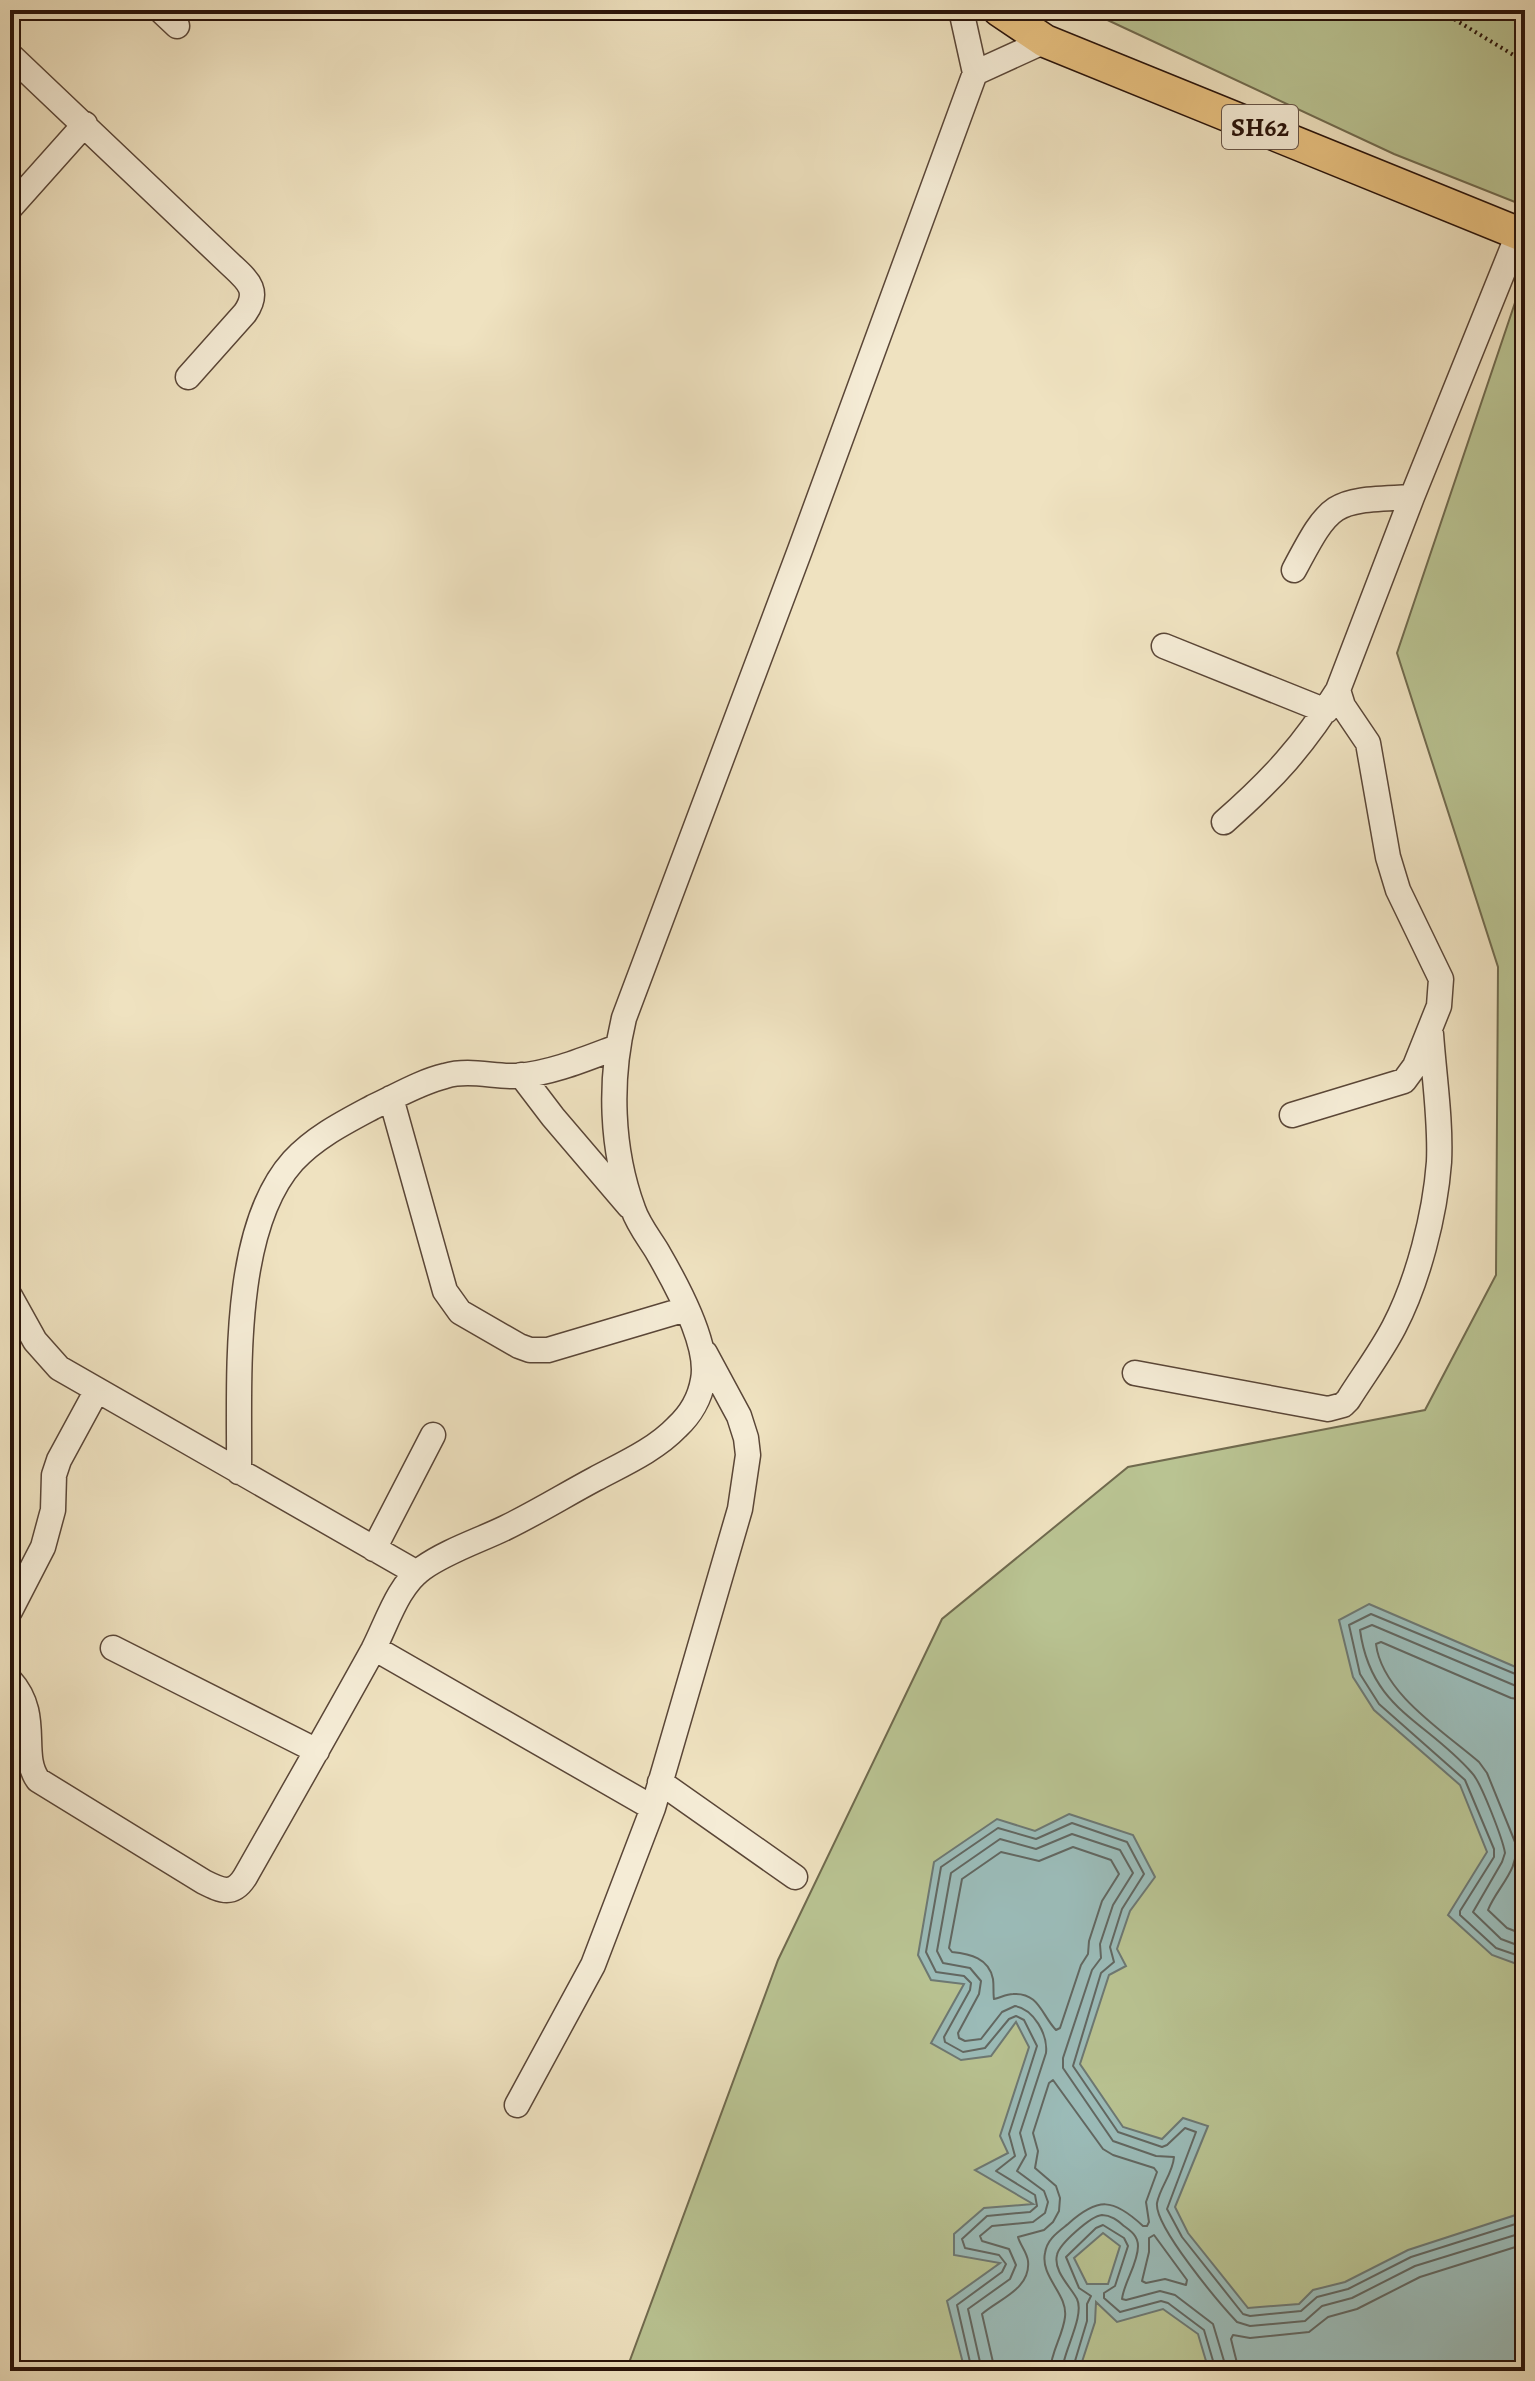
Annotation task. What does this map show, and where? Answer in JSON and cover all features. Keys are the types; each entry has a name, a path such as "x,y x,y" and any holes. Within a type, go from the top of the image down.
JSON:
{"main road":[{"name":"SH62","path":"999,10 1045,41 1522,234"}],"street":[{"path":"633,1211 617,1138 614,1107 617,1047 624,1018 975,73 961,10"},
{"path":"975,73 1045,41"},
{"path":"10,55 246,279 252,291 252,302 188,377"},
{"path":"10,208 85,124"},
{"path":"1224,822 1286,764 1332,700 1412,497 1522,234"},
{"path":"1294,570 1319,525 1344,502 1412,497"},
{"path":"1164,646 1343,706 1368,743 1388,857 1398,890 1441,979 1439,1006 1415,1066 1404,1081 1292,1115"},
{"path":"1135,1373 1328,1409 1343,1405 1348,1400 1393,1329 1410,1291 1431,1212 1439,1159 1431,1027"},
{"path":"239,1472 245,1294 250,1258 263,1211 281,1178 307,1148 329,1131 423,1083 453,1074 521,1075 554,1069 617,1047"},
{"path":"517,2105 593,1965 653,1808 740,1509 748,1455 739,1416 700,1345 661,1259 633,1211 521,1075"},
{"path":"391,1098 445,1291 460,1312 519,1346 530,1350 548,1350 686,1309"},
{"path":"10,1296 46,1357 59,1368 417,1573"},
{"path":"10,1680 23,1700 29,1718 32,1772 38,1780 221,1891 230,1892 239,1886 317,1751 408,1583 434,1561 506,1528 663,1439 678,1427 699,1394 704,1364 700,1345"},
{"path":"10,1611 43,1547 53,1510 54,1475 59,1460 97,1390"},
{"path":"374,1549 433,1435"},
{"path":"113,1648 317,1751"},
{"path":"374,1648 653,1808"},
{"path":"660,1782 795,1877"}],"path":[{"path":"1439,10 1525,62"}],"green space":[{"path":"1086,10 1525,10 1525,206 1394,154"},
{"path":"1525,273 1525,2371 626,2371 778,1960 942,1619 1128,1467 1425,1410 1496,1275 1498,967 1397,653"}],"water":[{"path":"1369,1604 1525,1671 1525,1967 1492,1955 1448,1915 1487,1852 1460,1785 1374,1710 1353,1677 1339,1620"},
{"path":"1069,1814 1133,1835 1155,1877 1130,1911 1117,1949 1126,1966 1109,1975 1080,2064 1123,2127 1162,2139 1183,2118 1208,2126 1175,2207 1188,2233 1248,2308 1299,2304 1313,2290 1345,2282 1408,2250 1525,2212 1525,2371 1209,2371 1198,2334 1163,2309 1117,2322 1096,2302 1095,2322 1079,2371 965,2371 947,2301 1000,2263 954,2255 954,2234 984,2208 1033,2204 975,2170 1008,2153 1000,2136 1029,2047 1016,2022 991,2056 961,2060 931,2043 964,1984 931,1980 918,1955 934,1862 997,1819 1035,1831","holes":["1103,2233 1120,2246 1108,2284 1087,2284 1074,2258"]}]}
